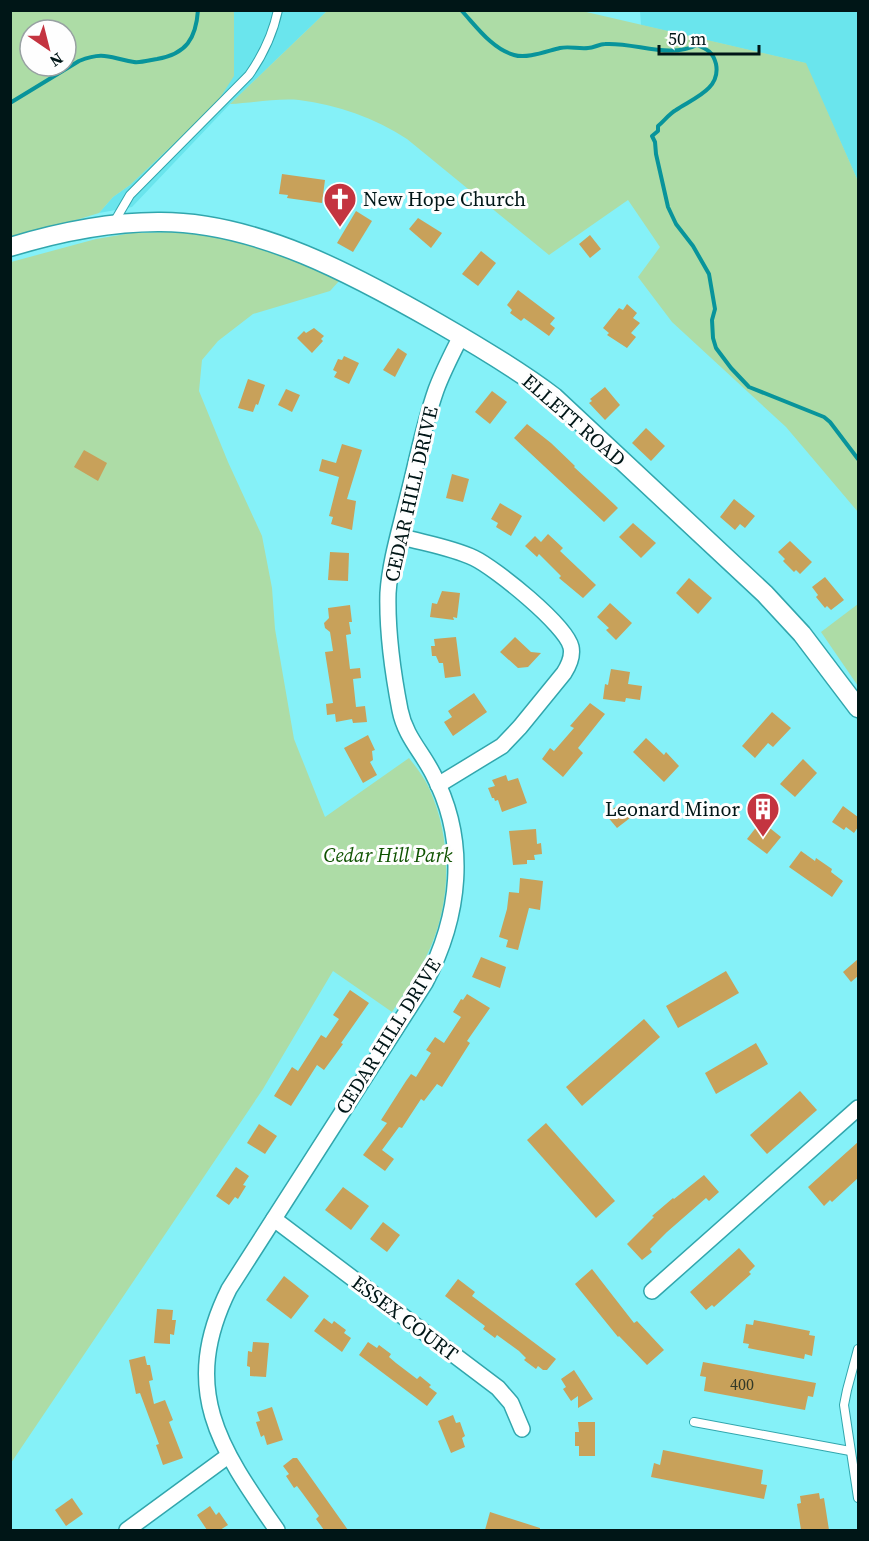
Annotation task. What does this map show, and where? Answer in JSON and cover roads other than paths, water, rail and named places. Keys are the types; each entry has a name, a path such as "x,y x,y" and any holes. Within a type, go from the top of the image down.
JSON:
{"street":[{"name":"ELLETT ROAD","path":"10,247 42,237 112,226 160,222 194,224 287,248 353,275 461,336 523,374 554,397 765,594 802,634 858,708"},
{"name":"CEDAR HILL DRIVE","path":"277,1530 228,1456 214,1420 209,1399 207,1371 211,1338 217,1315 229,1289 425,983 445,940 454,900 457,863 451,819 438,785 410,738 400,708 388,604 392,564 436,390 461,336"},
{"path":"399,536 465,554 492,568 506,578 562,631 571,647 569,664 564,673 511,737 491,754 438,785"},
{"path":"652,1291 858,1108"},
{"name":"ESSEX COURT","path":"274,1219 498,1388 511,1403 522,1429"},
{"path":"127,1530 228,1456"}],"lane":[{"path":"112,226 130,195 249,75 262,57 279,10"},
{"path":"858,1350 844,1405 858,1498"},
{"path":"694,1422 850,1451"}],"waterway":[{"path":"10,103 79,61 88,58 107,56 140,62 167,57 188,44 195,29 198,10"},
{"path":"461,10 499,48 519,56 563,47 590,48 605,44 663,50 686,49 697,45 711,54 715,60 716,73 710,86 698,97 671,113 652,136 668,207 676,224 693,246 709,274 715,309 712,320 716,348 749,387 824,417 858,459"}],"place":[{"name":"New Hope Church","path":"340,228"},
{"name":"Leonard Minor","path":"763,838"}],"park label":[{"name":"Cedar Hill Park","path":"388,855"}]}
